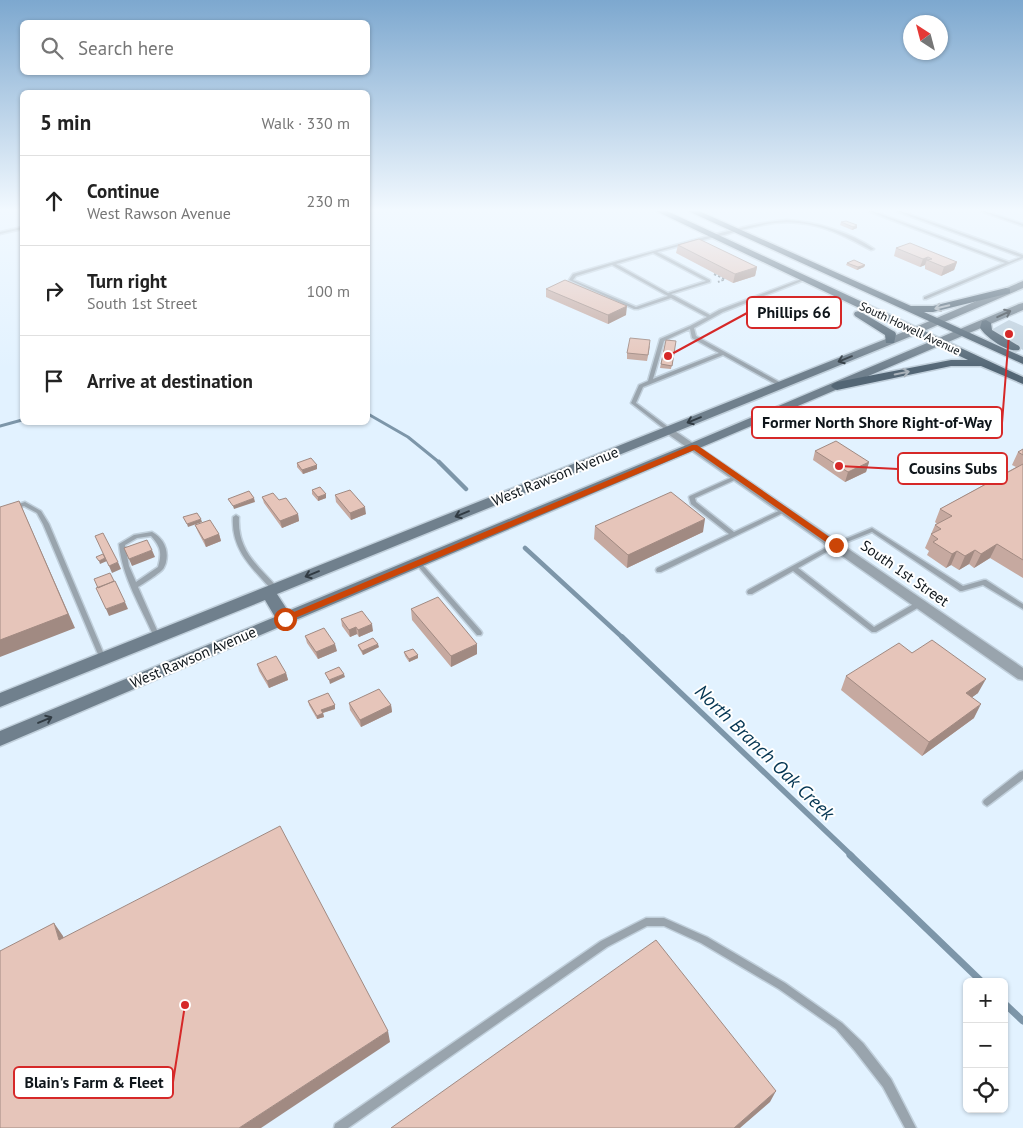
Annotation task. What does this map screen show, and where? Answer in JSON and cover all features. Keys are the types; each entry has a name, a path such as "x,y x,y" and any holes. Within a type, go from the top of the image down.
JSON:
{"main road":[{"path":"772,264 826,293 883,328 890,334 890,341"},
{"path":"780,264 932,324"},
{"name":"South Howell Avenue","path":"808,264 906,308 932,324 961,333 1023,362"},
{"name":"South Howell Avenue","path":"802,280 915,331 944,340 985,364 1023,382"},
{"name":"West Rawson Avenue","path":"0,700 915,331 1023,284"},
{"path":"906,308 933,309 1006,291"},
{"name":"West Rawson Avenue","path":"0,739 694,447 1023,306"},
{"path":"986,323 985,328 988,332 1023,353"},
{"path":"944,340 1023,371"},
{"path":"837,386 951,363 966,361 985,364"},
{"path":"272,591 285,619"}],"street":[{"name":"South 1st Street","path":"669,430 1023,675"}],"lane":[{"path":"563,284 571,281 574,276 613,264 710,317"},
{"path":"675,264 709,281"},
{"path":"925,298 1005,264"},
{"path":"650,383 662,340 692,328 710,317 753,297 802,280"},
{"path":"571,281 636,308 709,281"},
{"path":"692,328 694,337 780,385"},
{"path":"669,430 633,402 642,386 723,353"},
{"path":"734,535 693,503 692,497 737,477"},
{"path":"0,512 25,504 39,512 46,524 103,659"},
{"path":"659,570 785,510"},
{"path":"236,517 234,529 238,544 272,591"},
{"path":"750,592 836,545 872,530 962,589 984,582 1023,607"},
{"path":"135,586 162,568 165,554 162,543 152,534 136,536 122,544 122,555 135,586 157,637"},
{"path":"418,563 479,633"},
{"path":"793,568 874,630 919,604"},
{"path":"987,802 1023,774"},
{"path":"339,1128 604,944 646,922 664,922 704,940 782,986 839,1026 859,1047 887,1083 911,1128"}],"path":[{"path":"709,271 725,279 716,282 709,281"}],"shaded area":[{"path":"1009,320 1023,326 1023,350 996,335 991,330"}],"building":[{"path":"715,264 750,264 757,267 735,274"},
{"path":"849,264 865,265 858,267"},
{"path":"936,264 953,264 944,267"},
{"path":"565,280 627,306 608,315 546,289"},
{"path":"630,338 650,340 648,355 627,353"},
{"path":"666,340 676,341 672,366 661,364"},
{"path":"836,441 869,462 848,472 815,451"},
{"path":"311,458 317,465 302,470 297,463"},
{"path":"1023,464 1023,560 997,544 981,554 975,550 965,556 957,551 952,554 933,542 938,539 931,534 941,529 935,525 952,516 940,509"},
{"path":"320,487 326,494 318,497 312,490"},
{"path":"350,490 365,507 350,513 335,495"},
{"path":"249,491 254,498 233,506 228,499"},
{"path":"671,492 705,519 628,555 595,526"},
{"path":"273,493 279,500 286,498 298,514 280,521 262,497"},
{"path":"19,501 68,614 0,640 0,507"},
{"path":"197,513 201,519 187,524 183,517"},
{"path":"210,520 219,534 204,540 195,525"},
{"path":"103,533 118,562 109,566 95,536"},
{"path":"147,540 152,550 129,559 124,548"},
{"path":"103,554 105,558 99,561 96,557"},
{"path":"110,573 114,581 98,588 94,579"},
{"path":"115,581 125,602 106,609 96,588"},
{"path":"438,597 477,644 451,656 411,609"},
{"path":"362,611 372,624 358,630 356,627 349,630 341,619"},
{"path":"324,628 335,644 316,652 305,636"},
{"path":"373,638 378,644 362,651 358,645"},
{"path":"932,640 986,679 966,693 981,704 929,742 846,676 899,643 912,653"},
{"path":"413,649 418,655 409,659 404,652"},
{"path":"276,656 286,673 267,681 257,664"},
{"path":"339,667 344,674 329,680 325,673"},
{"path":"379,689 391,705 360,720 349,703"},
{"path":"328,693 335,705 321,710 323,713 317,716 308,701"},
{"path":"280,826 388,1031 239,1128 0,1128 0,951 54,923 59,940"},
{"path":"656,940 776,1091 734,1128 391,1128"}],"waterway":[{"name":"North Branch Oak Creek","path":"370,415 408,437 440,463"},
{"name":"North Branch Oak Creek","path":"0,426 20,421"},
{"name":"North Branch Oak Creek","path":"440,463 466,489"},
{"name":"North Branch Oak Creek","path":"525,548 623,638"},
{"name":"North Branch Oak Creek","path":"622,637 852,856"},
{"name":"North Branch Oak Creek","path":"850,855 978,978"},
{"name":"North Branch Oak Creek","path":"1008,1007 1023,1021"}],"place":[{"name":"Former North Shore Right-of-Way","path":"1009,334"},
{"name":"Phillips 66","path":"668,356"},
{"name":"Cousins Subs","path":"839,466"},
{"name":"Blain's Farm & Fleet","path":"185,1005"}],"route":[{"path":"285,619 694,447 836,545"}]}
